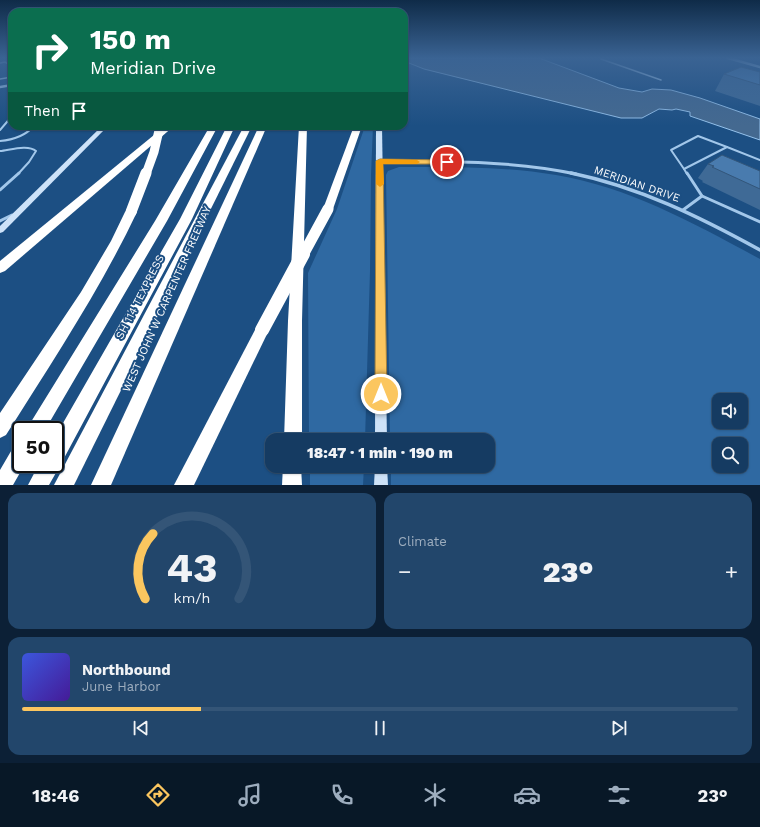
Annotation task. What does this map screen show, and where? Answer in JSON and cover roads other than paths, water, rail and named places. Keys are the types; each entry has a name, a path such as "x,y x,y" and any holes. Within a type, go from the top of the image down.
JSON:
{"highway":[{"path":"0,429 101,272 131,212 154,152 159,130"},
{"path":"0,268 165,130"},
{"path":"40,421 161,221 212,130"},
{"name":"SH 114 TEXPRESS","path":"64,439 186,219 229,130"},
{"name":"SH 114 TEXPRESS","path":"64,485 246,130"},
{"name":"WEST JOHN W CARPENTER FREEWAY","path":"101,485 261,130"},
{"path":"293,433 295,321 303,130"},
{"path":"184,485 262,330 328,209 357,130"},
{"path":"2,485 12,468"},
{"path":"38,485 45,473"},
{"path":"292,473 292,485"}],"main road":[{"path":"0,230 101,130"},
{"path":"379,130 381,433"},
{"path":"381,473 381,485"}],"street":[{"name":"MERIDIAN DRIVE","path":"380,161 485,163 536,167 573,173 606,181 683,210 760,250"}],"lane":[{"path":"0,130 8,121"},
{"path":"0,141 19,137 31,130"},
{"path":"760,160 698,136 671,150 702,196 760,222"},
{"path":"684,169 727,147"},
{"path":"0,151 27,148 34,149 36,151 28,163 0,190"},
{"path":"683,210 702,196"},
{"path":"0,221 17,212"}]}
